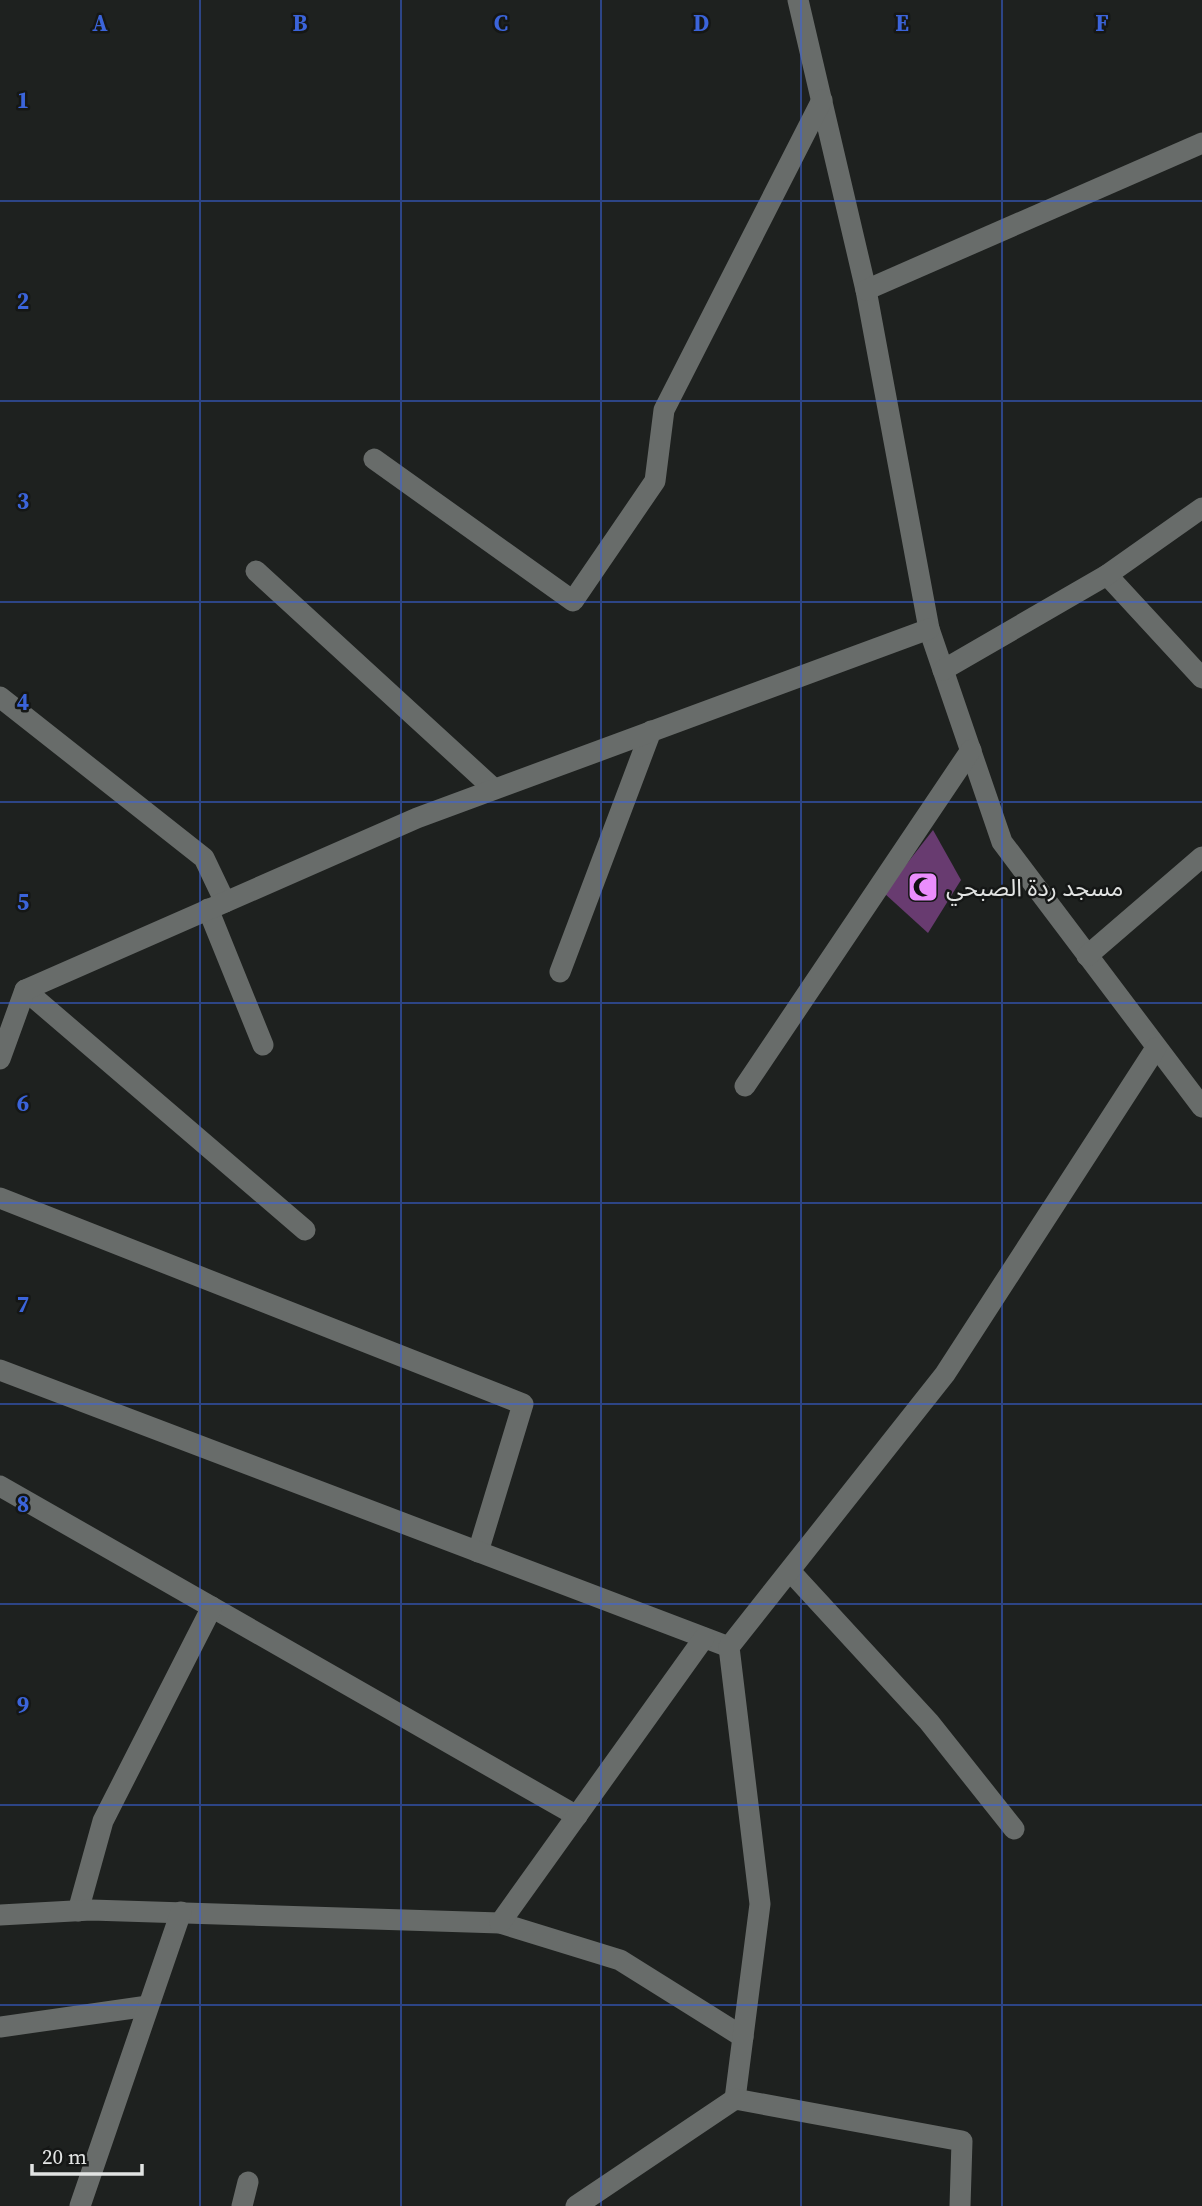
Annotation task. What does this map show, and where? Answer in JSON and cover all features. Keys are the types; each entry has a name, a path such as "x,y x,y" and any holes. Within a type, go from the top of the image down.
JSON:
{"street":[{"path":"798,0 866,290 929,629 1002,842 1156,1048 1199,1094"},
{"path":"374,459 573,601 655,481 664,411 822,100"},
{"path":"866,290 1202,143"},
{"path":"943,670 1107,575 1202,508"},
{"path":"256,571 494,789"},
{"path":"1107,575 1202,678"},
{"path":"0,1059 24,990 417,818 929,629"},
{"path":"0,697 204,858 263,1045"},
{"path":"560,972 651,732"},
{"path":"745,1086 971,750"},
{"path":"1087,956 1202,857"},
{"path":"24,990 305,1230"},
{"path":"735,2099 760,1904 729,1647 945,1374 1156,1048"},
{"path":"0,1198 523,1404 478,1552"},
{"path":"0,1370 729,1647"},
{"path":"0,1486 578,1816"},
{"path":"790,1570 929,1722 1014,1829"},
{"path":"78,1911 103,1821 212,1607"},
{"path":"500,1923 704,1637"},
{"path":"0,1915 78,1911 181,1912 500,1923 620,1961 743,2037"},
{"path":"80,2206 181,1912"},
{"path":"0,2027 148,2006"},
{"path":"576,2206 735,2099 962,2141 960,2206"},
{"path":"242,2206 248,2182"}],"building":[{"name":"مسجد ردة الصبحي","path":"933,830 961,880 928,933 884,893"}],"place":[{"name":"مسجد ردة الصبحي","path":"923,887"}]}
